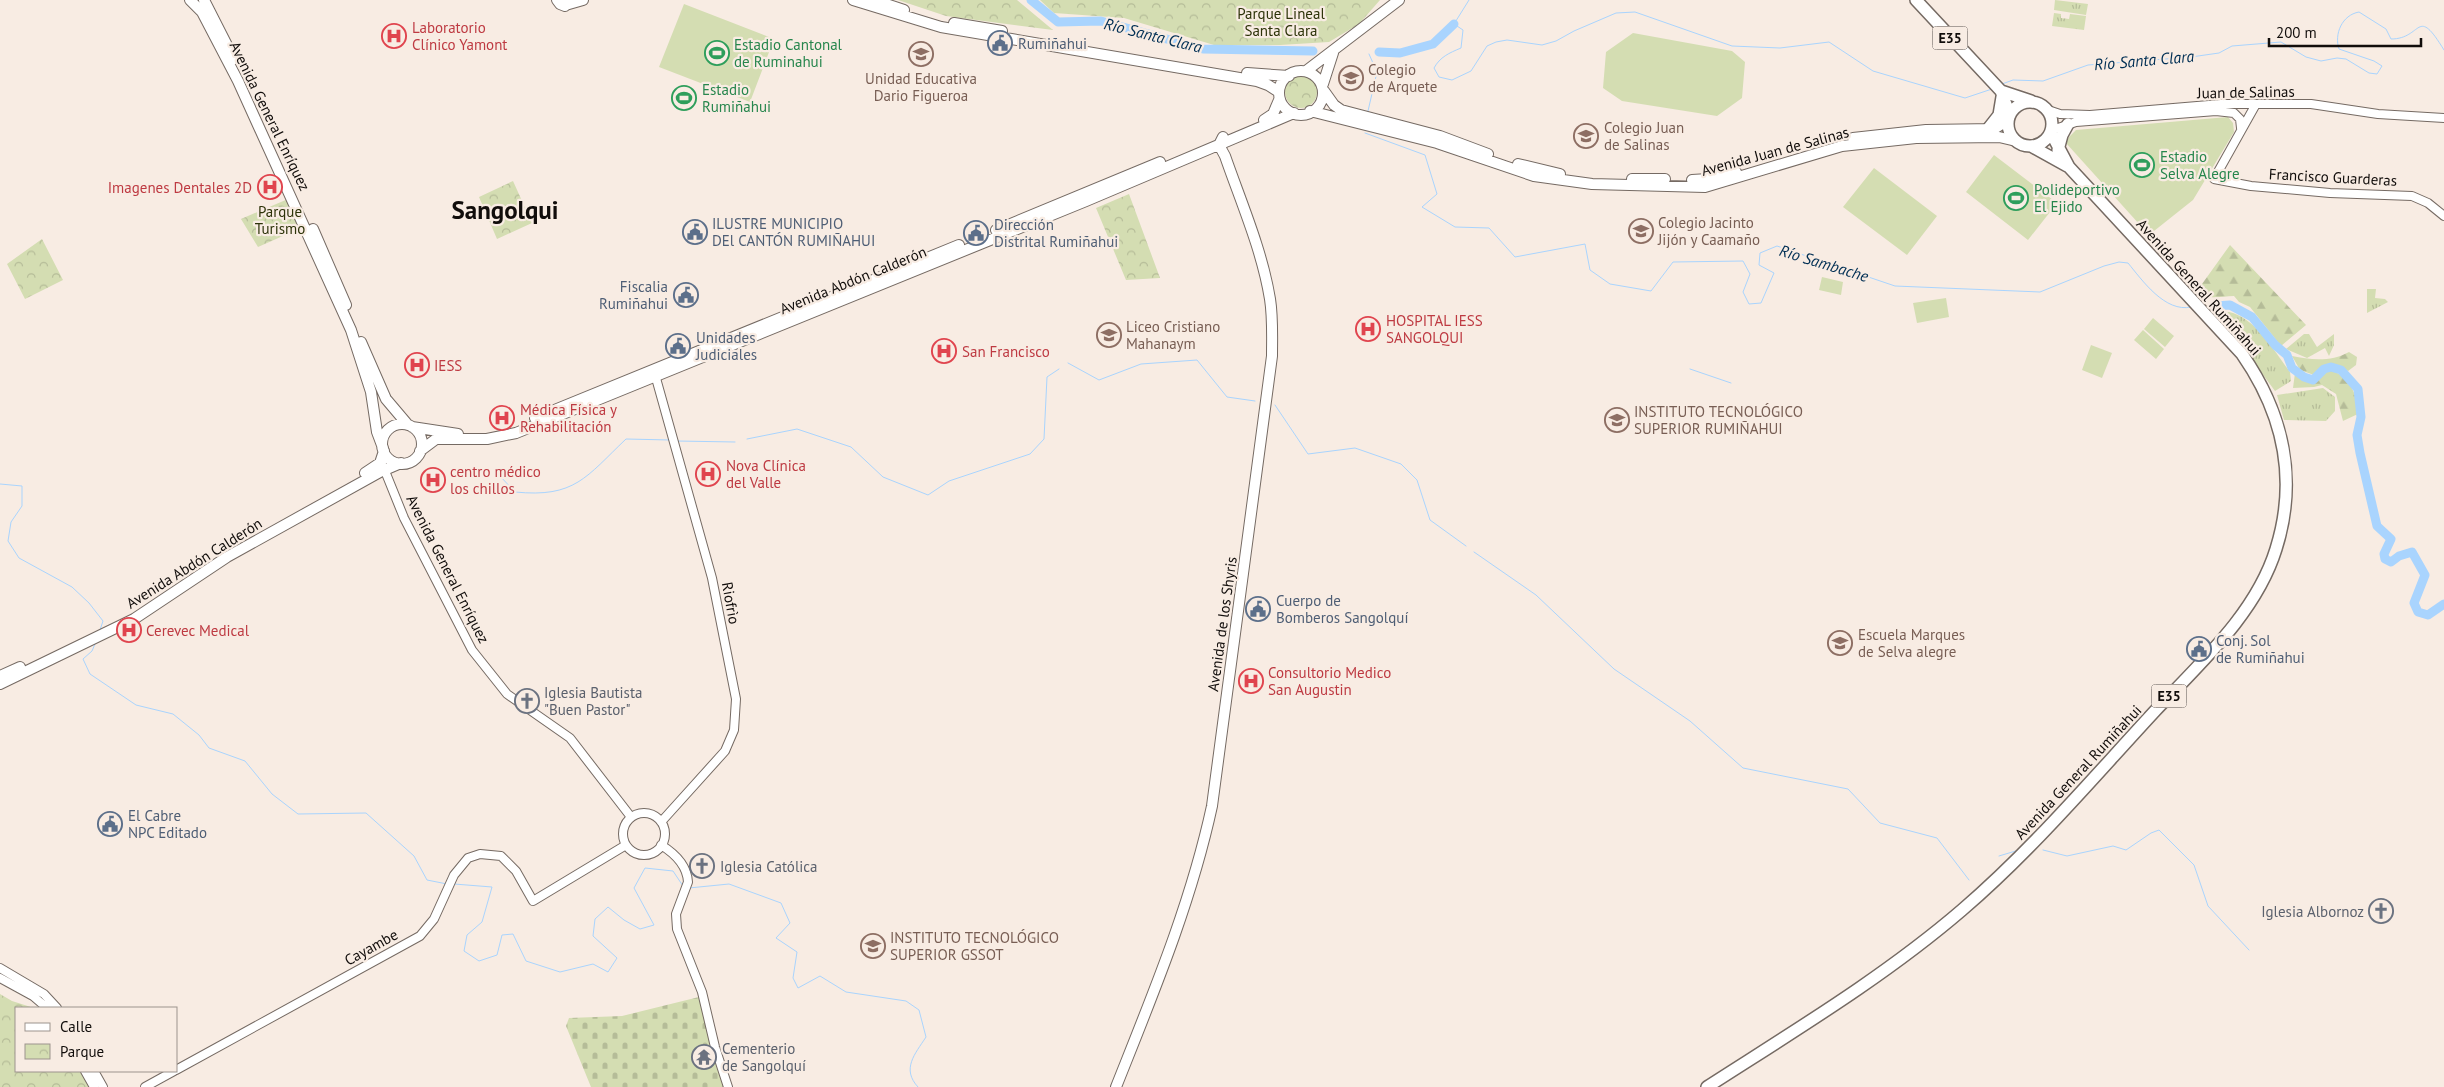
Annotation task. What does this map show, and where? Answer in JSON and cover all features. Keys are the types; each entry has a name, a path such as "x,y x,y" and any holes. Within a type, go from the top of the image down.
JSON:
{"highway":[{"name":"E35","path":"1916,0 1986,74 2000,92 2009,117 2009,132 2016,141 2031,146"},
{"path":"1988,129 1998,115 2000,92 2042,104 2048,110"},
{"path":"2009,117 2019,105 2033,102"},
{"name":"E35","path":"2048,110 2052,121 2051,131"},
{"path":"2058,150 2062,135 2068,124"},
{"path":"2031,146 2042,143 2051,131"},
{"name":"Avenida General Rumiñahui","path":"1707,1087 1912,951 2002,874 2066,809 2219,642 2244,611 2270,567 2284,515 2286,480 2279,428 2260,381 2242,354 2069,167 2058,150 2051,131"},
{"name":"Avenida General Rumiñahui","path":"2031,146 2069,167"}],"main road":[{"name":"Avenida General Enríquez","path":"190,0 202,12 238,80 350,330 371,392 383,457"},
{"name":"Avenida General Enríquez","path":"204,0 273,138 334,275 373,373 390,404 410,426"},
{"path":"557,0 563,6 570,2 583,0"},
{"path":"853,0 938,27 1268,84 1279,96 1284,107 1294,113 1310,111 1319,105 1326,68 1335,50"},
{"path":"874,0 944,21 1254,74 1289,76 1306,71 1399,0"},
{"path":"1306,71 1315,75 1323,88"},
{"path":"1279,96 1281,86 1289,76"},
{"name":"Avenida Juan de Salinas","path":"1323,88 1338,108 1357,115 1440,136 1524,166 1600,181 1703,180 1733,173 1792,152 1837,140 1926,130 1988,129 1998,127 2009,117"},
{"name":"Avenida Abdón Calderón","path":"1224,141 1270,117 1276,111 1279,96"},
{"name":"Avenida Juan de Salinas","path":"1310,111 1437,143 1534,176 1705,187 1826,150 1877,141 1984,136 2016,141"},
{"name":"Avenida Abdón Calderón","path":"410,426 455,434 498,431 520,424 654,373 1294,113"},
{"name":"Avenida de los Shyris","path":"1116,1087 1175,937 1195,878 1212,806 1272,356 1272,316 1266,280 1225,156 1224,141"},
{"name":"Avenida Abdón Calderón","path":"420,451 436,440 481,440 516,433 654,373"},
{"path":"395,426 410,426 420,435 420,451 410,462 398,464 383,457 383,439 388,431 395,426"},
{"name":"Avenida Abdón Calderón","path":"0,676 134,619 383,457 398,464"},
{"name":"Avenida Abdón Calderón","path":"0,684 83,642"}],"street":[{"name":"Juan de Salinas","path":"2048,110 2060,114 2090,115 2221,104 2310,104 2378,114 2444,118"},
{"path":"2241,128 2256,104"},
{"name":"Juan de Salinas","path":"2051,131 2068,124 2230,111 2238,116 2241,128"},
{"name":"Francisco Guarderas","path":"2241,128 2214,179 2251,186 2330,193 2412,196 2428,202 2444,216"},
{"name":"Riofrìo","path":"654,373 712,578 736,699 734,730 725,752 660,822"},
{"name":"Avenida General Enríquez","path":"383,457 388,481 460,629 482,665 512,699 570,738 631,817"},
{"path":"388,481 398,464"},
{"path":"643,813 656,817 660,822 664,833 661,845 652,853 635,853 626,845 623,833 626,822 631,817 643,813"},
{"name":"Cayambe","path":"178,1068 420,936 434,919 454,875 468,858 486,854 500,856 516,872 533,901 626,845"},
{"path":"661,845 676,857 685,870 688,882 676,914 677,929 702,992 714,1047 728,1087"},
{"path":"0,968 44,994 56,1007"},
{"path":"0,978 33,996 46,1007"},
{"path":"86,1072 94,1087"},
{"path":"95,1072 103,1087"},
{"name":"Cayambe","path":"145,1087 171,1072"}],"green space":[{"path":"898,0 1017,0 1053,30 946,16"},
{"name":"Parque Lineal Santa Clara","path":"1040,0 1380,0 1359,24 1329,42 1280,45 1214,45 1124,18 1054,13"},
{"path":"2055,0 2088,4 2086,15 2054,10"},
{"name":"Estadio Cantonal de Ruminahui","path":"684,4 774,39 750,102 659,67"},
{"path":"2054,13 2061,14 2061,18 2069,19 2070,14 2086,16 2084,30 2052,26"},
{"path":"1633,33 1732,51 1745,62 1742,98 1717,116 1622,101 1603,88 1606,52"},
{"path":"1301,76 1307,77 1312,81 1316,86 1316,98 1312,103 1307,107 1301,108 1295,107 1290,103 1286,98 1285,92 1286,86 1290,81 1295,77"},
{"path":"2228,117 2233,123 2234,132 2193,200 2149,235 2066,143 2076,130"},
{"path":"1994,155 2057,203 2028,240 1966,192"},
{"path":"1874,168 1937,216 1907,255 1843,207"},
{"path":"513,181 532,223 497,239 479,197"},
{"path":"1129,194 1160,278 1126,280 1096,208"},
{"name":"Parque Turismo","path":"288,199 301,228 258,247 241,219"},
{"path":"42,239 63,280 25,299 7,264"},
{"path":"2230,245 2306,325 2281,346 2250,307 2239,302 2234,296 2210,297 2197,291"},
{"path":"1822,277 1843,282 1841,295 1819,290"},
{"path":"2367,289 2376,289 2375,298 2385,299 2388,302 2367,313"},
{"path":"1946,298 1949,317 1917,323 1913,303"},
{"path":"2229,312 2239,315 2248,321 2264,336 2290,372 2291,381 2275,391 2218,314"},
{"path":"2153,318 2174,336 2165,347 2144,329"},
{"path":"2143,330 2164,349 2156,359 2134,340"},
{"path":"2304,334 2309,334 2317,347 2334,334 2334,345 2329,356 2325,348 2307,358 2286,349"},
{"path":"2091,345 2112,353 2102,378 2082,370"},
{"path":"2349,352 2357,357 2356,365 2348,371 2342,367 2328,364 2314,375 2300,370 2292,356 2328,359"},
{"path":"2332,370 2344,378 2352,388 2360,413 2343,421 2336,394 2322,385 2293,388 2295,373 2313,383 2326,371"},
{"path":"2323,388 2335,397 2335,411 2326,421 2284,420 2277,395"},
{"path":"0,994 12,1001 31,1007 15,1007 15,1072 81,1072 89,1087 0,1087"},
{"path":"699,997 709,1040 724,1087 591,1087 566,1026 569,1018 622,1016"}],"waterway":[{"name":"Río Santa Clara","path":"1031,0 1058,22 1101,21 1203,49 1313,51"},
{"name":"Río Santa Clara","path":"1469,0 1454,24 1463,30 1461,48 1445,56 1436,64 1434,68 1439,77 1452,80 1471,71 1487,46 1496,42 1507,40 1542,45 1556,41 1616,13 1635,12 1732,46 1780,48 1829,42 1873,71 1965,98 1992,89"},
{"name":"Río Santa Clara","path":"2002,84 2013,80 2043,81 2088,65 2191,57 2219,53 2232,46 2281,42 2306,57 2321,61 2337,58 2346,59 2369,73 2377,74 2382,66 2374,61 2339,49 2338,37 2341,26 2348,17 2359,12 2386,29 2391,39 2401,38 2423,26 2435,36 2444,50"},
{"name":"Río Santa Clara","path":"1379,52 1400,53 1433,44 1454,24"},
{"path":"1368,111 1377,72 1369,54"},
{"name":"Río Sambache","path":"1365,133 1425,155 1437,194 1422,207 1455,227 1489,228 1515,257 1585,244 1590,270 1610,284 1651,291 1673,262 1743,261 1750,274 1743,292 1749,304 1761,303 1774,273 1759,265 1760,253 1777,246 1895,286 2040,292 2104,266 2119,262 2128,263 2147,286 2163,300 2181,308 2191,307"},
{"path":"2215,306 2230,305 2252,317 2275,345 2287,355 2292,368 2304,377 2313,380 2324,369 2331,367 2341,370 2358,389 2361,417 2357,435 2360,453 2377,526 2391,539 2384,554 2385,559 2391,562 2399,556 2412,552 2425,575 2414,603 2418,612 2428,615 2444,604"},
{"path":"1068,363 1099,380 1141,364 1197,360 1227,397 1255,401"},
{"path":"747,439 797,429 851,447 883,477 928,495 949,481 1030,454 1044,439 1047,377 1059,369"},
{"path":"1690,369 1731,383"},
{"path":"1275,405 1308,454 1355,448 1401,464 1417,480 1430,520 1466,546"},
{"path":"499,475 515,492 552,492 578,482 626,439 670,440"},
{"path":"676,441 735,442"},
{"path":"0,484 22,486 22,506 11,522 8,541 19,558 72,587 89,603 103,621 100,630"},
{"path":"1474,552 1536,595 1614,669 1690,721 1743,768 1848,789 1880,823 1937,838 1969,880"},
{"path":"95,644 92,651 83,659 90,674 136,705 173,714 199,735 209,748 245,761 272,794 298,814 366,813 414,856 427,880 447,884"},
{"path":"2043,850 2067,856 2113,846 2126,850 2151,833 2159,830 2194,865 2208,906 2249,950"},
{"path":"1999,856 2019,850"},
{"path":"454,884 492,887 482,922 467,935 464,951 479,961 497,955 502,935 513,934 526,961 560,972 593,964 608,972 617,958 593,936 595,919 608,907 624,920 640,929 654,925 634,888 645,868 673,871 683,886"},
{"path":"689,888 729,884 781,903 790,923 776,938 797,952 793,978 798,988 820,976 846,992 906,1001 919,1010 926,1037 914,1056 910,1068 913,1080 918,1087"}],"place":[{"name":"Laboratorio Clínico Yamont","path":"394,36"},
{"name":"Rumiñahui","path":"1000,43"},
{"name":"Estadio Cantonal de Ruminahui","path":"717,53"},
{"name":"Unidad Educativa Dario Figueroa","path":"921,54"},
{"name":"Colegio de Arquete","path":"1351,78"},
{"name":"Estadio Rumiñahui","path":"684,98"},
{"name":"Colegio Juan de Salinas","path":"1586,136"},
{"name":"Estadio Selva Alegre","path":"2142,165"},
{"name":"Imagenes Dentales 2D","path":"270,187"},
{"name":"Polideportivo El Ejido","path":"2016,198"},
{"name":"Colegio Jacinto Jijón y Caamaño","path":"1641,231"},
{"name":"ILUSTRE MUNICIPIO DEl CANTÓN RUMIÑAHUI","path":"695,232"},
{"name":"Dirección Distrital Rumiñahui","path":"976,233"},
{"name":"Fiscalia Rumiñahui","path":"686,295"},
{"name":"HOSPITAL IESS SANGOLQUI","path":"1368,329"},
{"name":"Liceo Cristiano Mahanaym","path":"1109,335"},
{"name":"Unidades Judiciales","path":"678,346"},
{"name":"San Francisco","path":"944,351"},
{"name":"IESS","path":"417,365"},
{"name":"Médica Física y Rehabilitación","path":"502,418"},
{"name":"INSTITUTO TECNOLÓGICO SUPERIOR RUMIÑAHUI","path":"1617,420"},
{"name":"Nova Clínica del Valle","path":"708,474"},
{"name":"centro médico los chillos","path":"433,480"},
{"name":"Cuerpo de Bomberos Sangolquí","path":"1258,609"},
{"name":"Cerevec Medical","path":"129,630"},
{"name":"Escuela Marques de Selva alegre","path":"1840,643"},
{"name":"Conj. Sol de Rumiñahui","path":"2199,649"},
{"name":"Consultorio Medico San Augustin","path":"1251,681"},
{"name":"Iglesia Bautista \"Buen Pastor\"","path":"527,701"},
{"name":"El Cabre NPC Editado","path":"110,824"},
{"name":"Iglesia Católica","path":"702,866"},
{"name":"Iglesia Albornoz","path":"2381,911"},
{"name":"INSTITUTO TECNOLÓGICO SUPERIOR GSSOT","path":"873,946"},
{"name":"Cementerio de Sangolquí","path":"704,1057"}],"district":[{"name":"Sangolqui","path":"505,210"}]}
